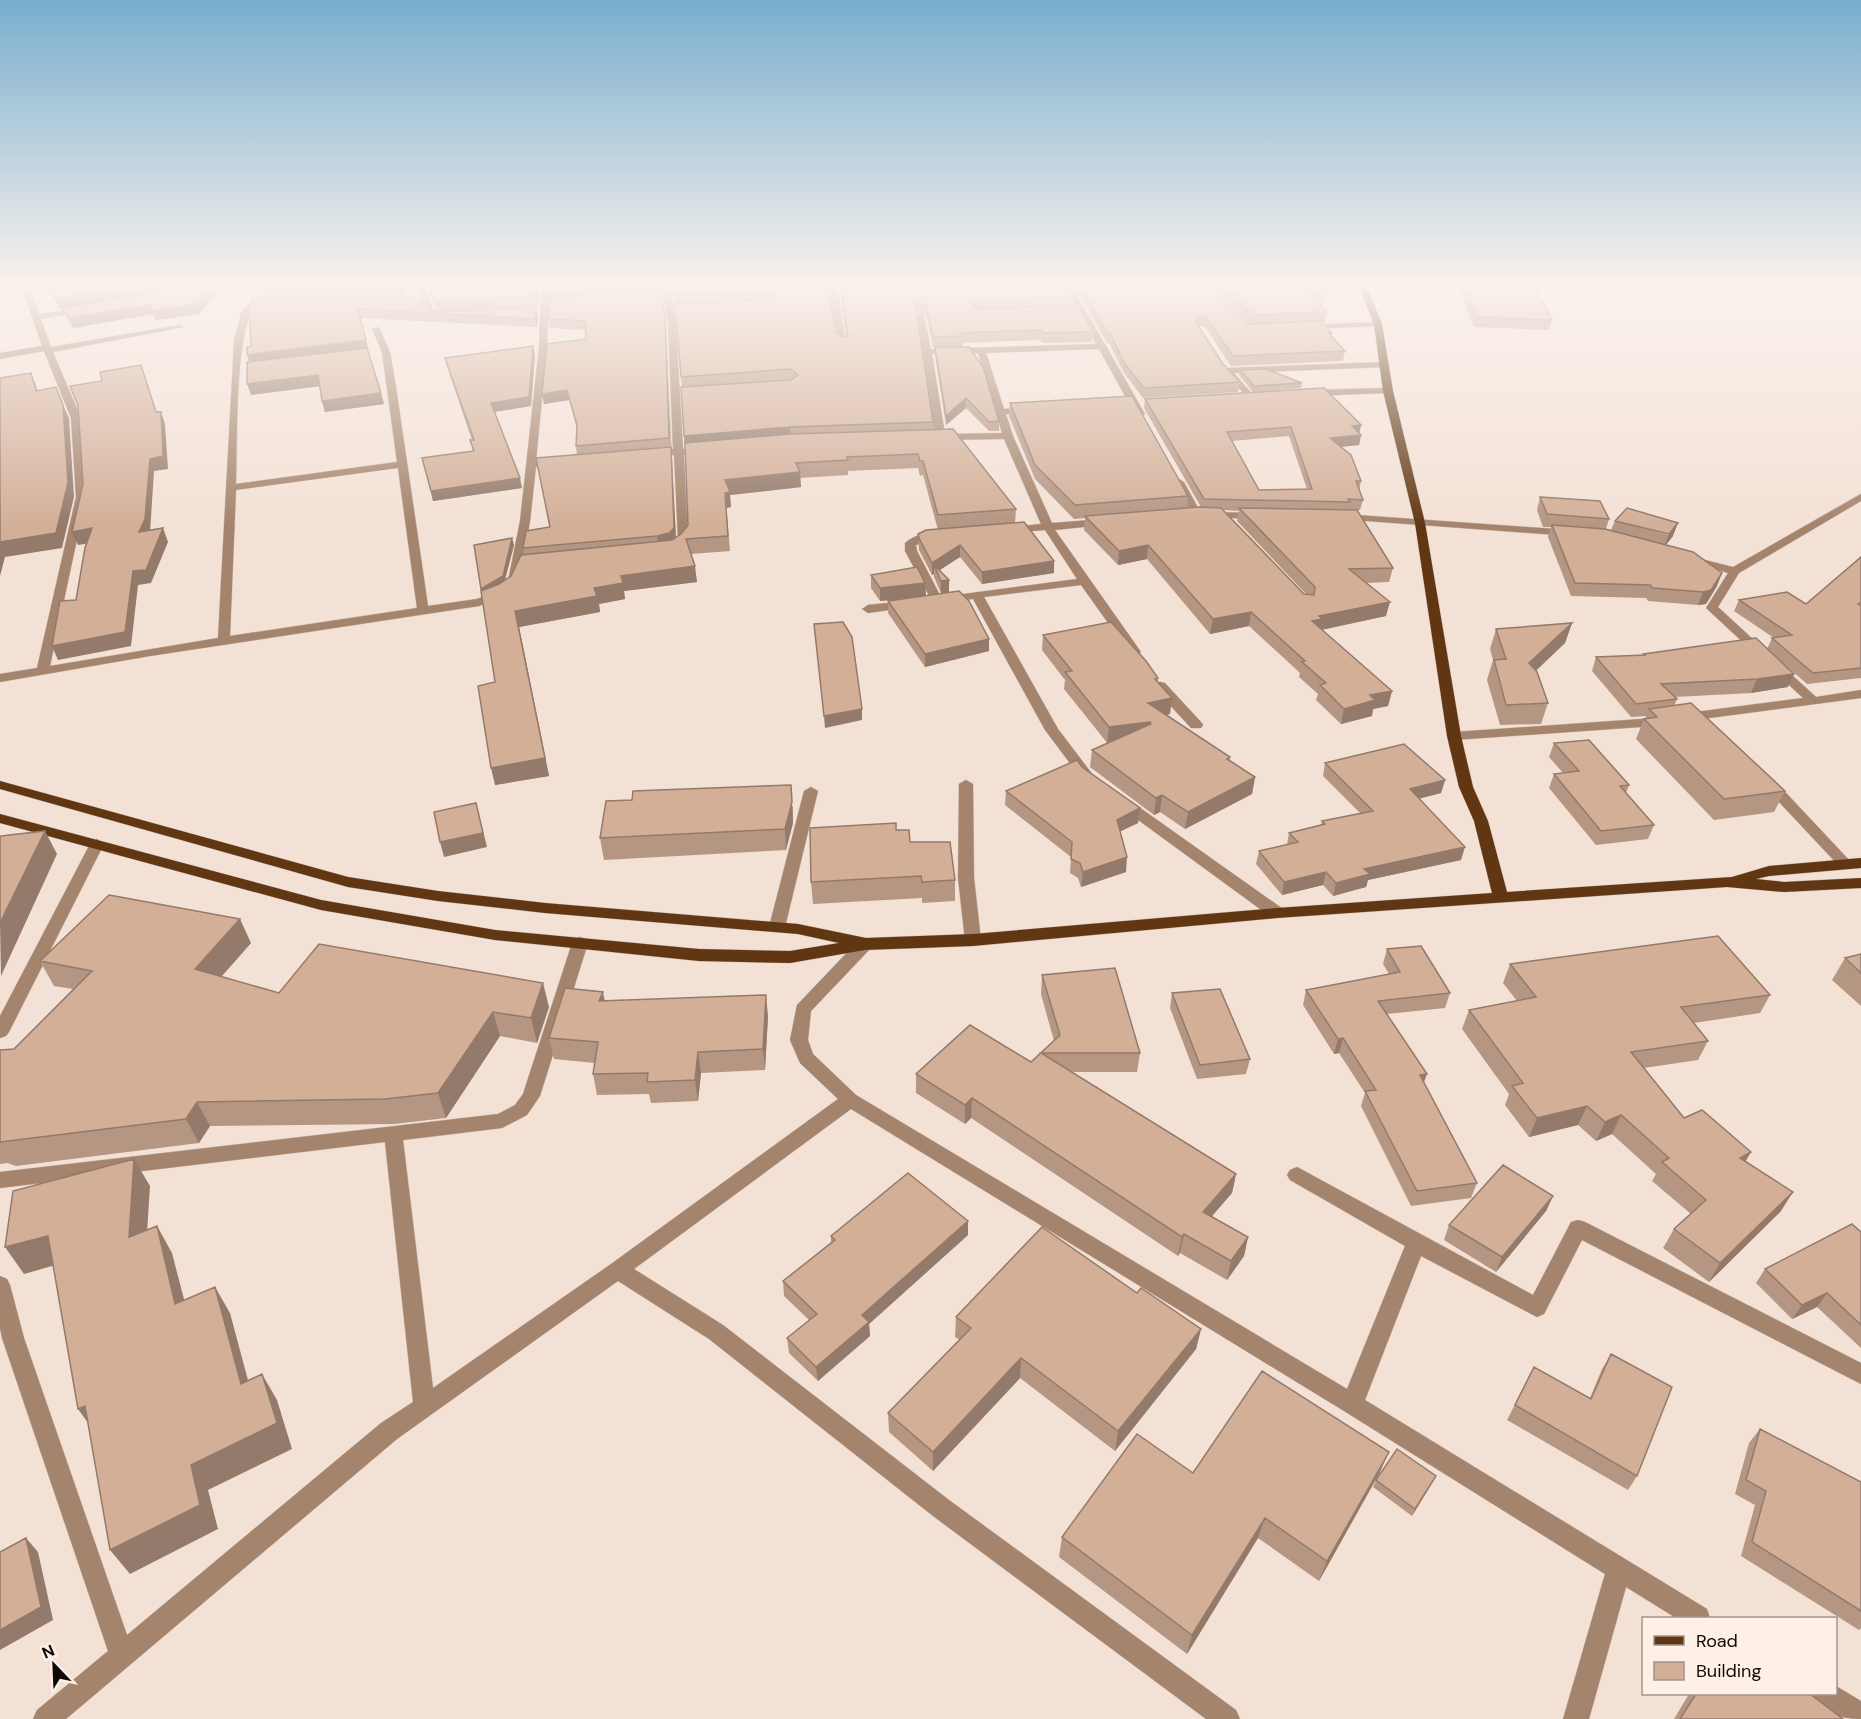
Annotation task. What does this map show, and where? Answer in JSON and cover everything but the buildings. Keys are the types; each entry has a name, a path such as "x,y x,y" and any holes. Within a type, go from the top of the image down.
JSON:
{"main road":[{"path":"1385,365 1388,391 1420,523 1454,736 1466,787 1481,821 1501,898"},
{"path":"0,785 348,882 438,896 521,905 777,927 834,935 866,944"},
{"path":"0,818 321,905 495,935 699,955 790,957 866,944 973,940 1277,913 1728,882 1784,887 1861,883"},
{"path":"1728,882 1769,871 1853,864"}],"street":[{"path":"43,671 48,639 81,497 76,418 54,365"},
{"path":"224,640 237,365"},
{"path":"388,365 423,611"},
{"path":"0,678 224,640 479,602 503,593 514,582 523,566 539,365"},
{"path":"666,551 680,546 683,540 673,365"},
{"path":"928,365 935,437 1008,436"},
{"path":"986,365 1008,436 1048,527 1084,582 1169,698 1196,725"},
{"path":"1113,365 1146,424"},
{"path":"1249,396 1225,367 1367,365"},
{"path":"237,370 248,369"},
{"path":"1295,394 1388,391"},
{"path":"674,393 686,392"},
{"path":"1238,397 1261,396"},
{"path":"1123,404 1146,403"},
{"path":"1001,412 1034,410"},
{"path":"643,455 711,450"},
{"path":"530,464 564,461"},
{"path":"231,488 403,464"},
{"path":"1174,474 1191,515 1268,516"},
{"path":"1813,701 1712,608 1735,571 1861,497"},
{"path":"1222,515 1237,531"},
{"path":"1336,517 1579,534"},
{"path":"1003,531 1117,521"},
{"path":"926,602 910,543 924,537 947,536"},
{"path":"1679,556 1735,571"},
{"path":"868,609 1084,582"},
{"path":"977,595 1052,729 1086,776 1096,783"},
{"path":"1454,736 1710,719 1861,694"},
{"path":"1763,776 1853,864"},
{"path":"966,784 966,878 973,940"},
{"path":"777,927 811,791"},
{"path":"1115,797 1277,913"},
{"path":"0,1032 97,844"},
{"path":"0,1180 501,1121 521,1110 531,1096 580,943"},
{"path":"866,944 803,1009 799,1040 806,1058 850,1100 1352,1404 1618,1571 1696,1617"},
{"path":"46,1719 380,1439 618,1270 850,1100"},
{"path":"393,1134 424,1406"},
{"path":"1297,1175 1537,1308 1578,1228 1861,1374"},
{"path":"1352,1404 1416,1243"},
{"path":"618,1270 716,1332 941,1508 1227,1719"},
{"path":"0,1285 14,1338 122,1655"},
{"path":"1576,1719 1618,1571"},
{"path":"1826,1695 1861,1716"}]}
